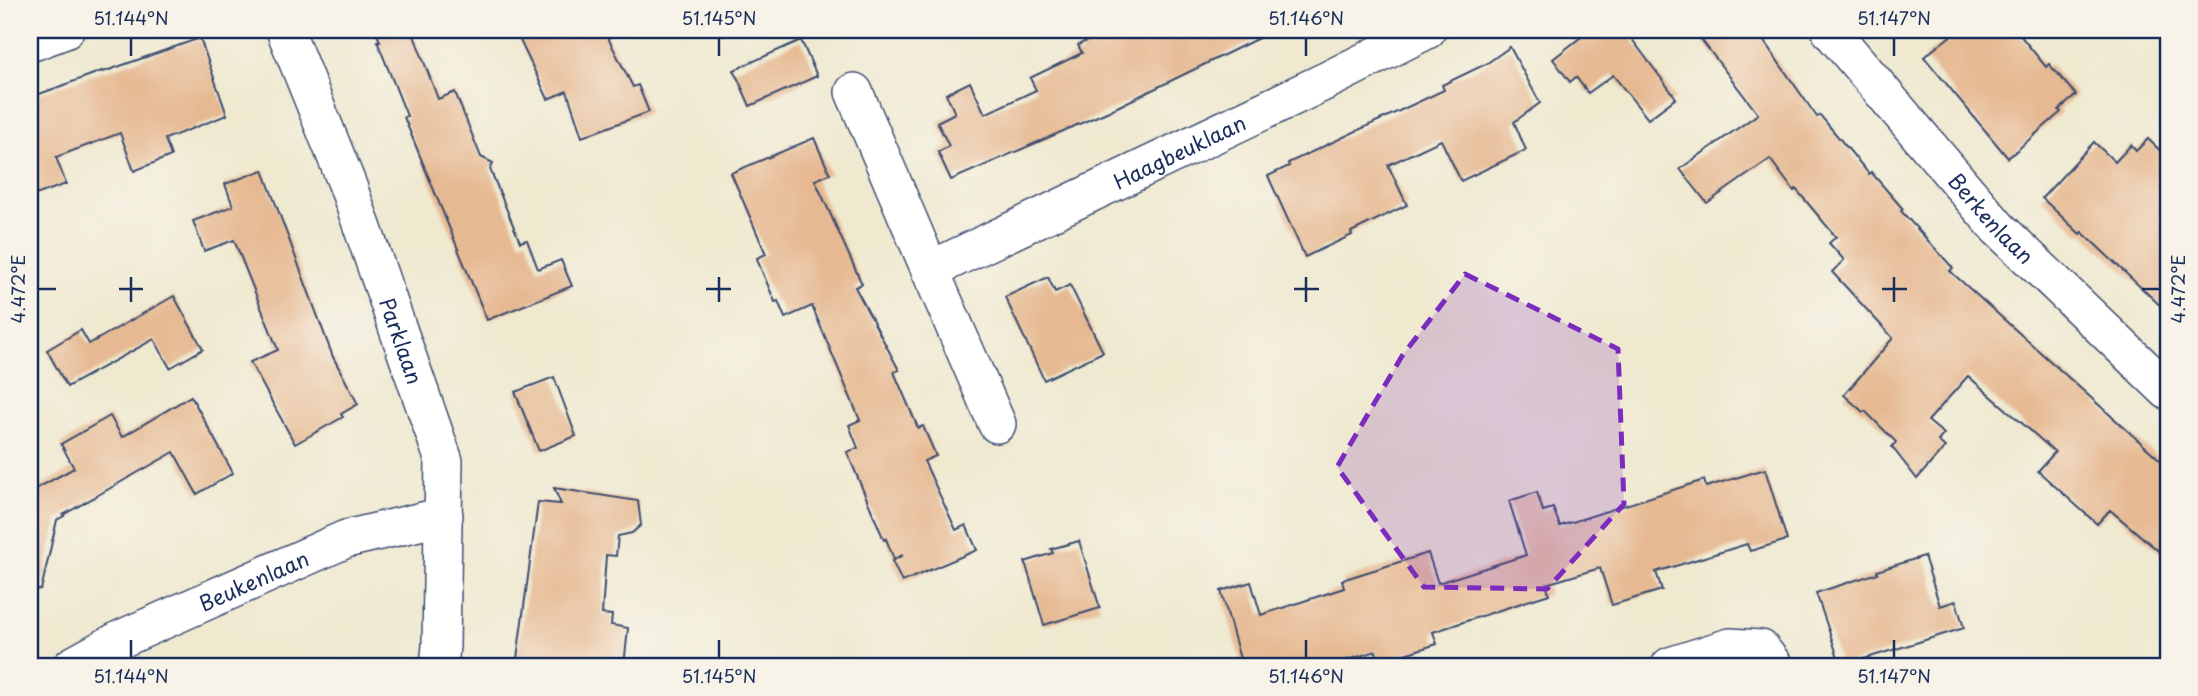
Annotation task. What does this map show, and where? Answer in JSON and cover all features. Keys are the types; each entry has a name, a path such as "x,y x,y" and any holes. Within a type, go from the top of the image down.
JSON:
{"street":[{"path":"30,43 65,30"},
{"name":"Parklaan","path":"285,30 348,186 444,461 439,666"},
{"name":"Haagbeuklaan","path":"930,270 1427,30"},
{"name":"Berkenlaan","path":"1830,30 1998,228 2168,391"},
{"path":"854,92 997,424"},
{"name":"Beukenlaan","path":"72,666 121,639 346,539 444,516"},
{"path":"1670,666 1730,647 1761,649 1774,666"}],"highlighted area":[{"path":"1465,274 1618,349 1624,504 1547,589 1424,587 1337,467 1402,356"}],"building":[{"path":"375,30 412,30 438,99 455,92 481,157 493,163 490,169 520,242 527,240 538,269 561,260 572,286 487,320 404,117 407,116"},
{"path":"515,30 604,30 633,87 638,85 649,112 582,137 567,91 548,99"},
{"path":"1109,30 1275,30 1109,111 951,180 938,152 949,146 937,122 955,113 946,94 970,82 985,114 1036,90 1030,78 1082,53 1078,45"},
{"path":"1590,30 1625,30 1676,98 1648,119 1613,75 1588,93 1576,77 1570,82 1553,59"},
{"path":"1694,30 1756,30 1817,117 1820,115 1869,174 1871,172 1903,209 1901,211 1953,268 1950,271 2168,467 2168,559 2110,510 2097,524 2038,471 2055,452 1968,376 1928,421 1944,434 1938,441 1945,447 1917,479 1892,447 1896,442 1865,411 1844,395 1893,338 1832,272 1844,260 1829,243 1836,237 1796,189 1794,191 1770,159 1707,203 1680,169 1758,114"},
{"path":"1958,30 2016,30 2046,67 2049,64 2076,95 2059,110 2061,112 2008,158 1924,57"},
{"path":"200,38 227,115 165,139 171,156 134,171 120,133 56,157 66,184 30,197 30,94 34,96"},
{"path":"801,40 817,76 750,106 734,70"},
{"path":"1510,47 1540,103 1514,122 1526,150 1461,181 1441,140 1388,165 1407,205 1305,257 1268,176 1289,166 1288,163 1444,90 1442,85 1486,64"},
{"path":"814,138 830,174 815,180 862,284 855,287 899,370 894,372 918,428 923,426 936,456 924,461 956,530 966,525 977,550 902,582 892,561 903,555 894,559 847,452 858,448 849,425 860,420 812,306 785,318 778,301 775,302 757,258 766,254 731,173"},
{"path":"2148,139 2168,158 2168,313 2042,198 2094,142 2115,162 2131,145 2136,151"},
{"path":"263,170 333,357 358,404 341,414 343,417 295,444 250,362 278,350 234,240 204,251 193,221 233,206 225,184"},
{"path":"1048,277 1055,292 1070,285 1103,352 1044,380 1005,297"},
{"path":"174,296 203,349 170,368 154,339 67,387 47,350 81,330 89,344"},
{"path":"554,377 576,436 539,451 515,392"},
{"path":"191,396 233,473 197,494 174,452 63,515 57,520 41,590 30,589 30,492 74,468 61,444 110,416 122,437"},
{"path":"1765,469 1787,540 1750,551 1747,544 1656,572 1662,590 1612,605 1600,568 1546,584 1549,594 1433,632 1437,644 1379,662 1376,651 1328,666 1242,666 1221,591 1251,582 1261,615 1344,588 1342,580 1428,553 1438,583 1526,555 1509,501 1537,492 1543,511 1553,508 1560,526 1704,480 1706,487"},
{"path":"554,488 638,501 641,525 632,533 618,536 616,556 606,555 602,614 612,615 611,625 628,628 624,666 516,666 538,502 561,504"},
{"path":"1079,541 1100,608 1044,625 1025,562 1053,553 1051,549"},
{"path":"1924,556 1940,606 1956,601 1964,628 1841,666 1816,593"}]}
